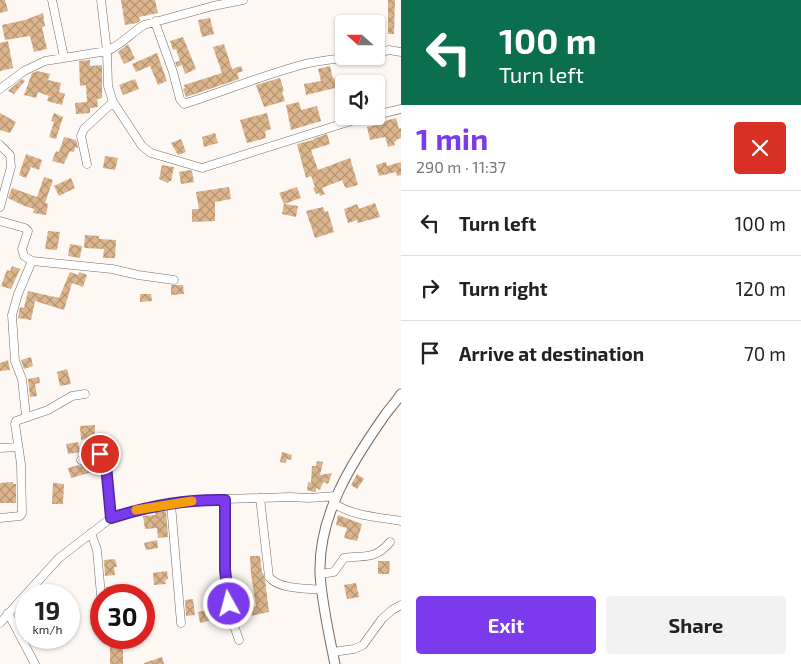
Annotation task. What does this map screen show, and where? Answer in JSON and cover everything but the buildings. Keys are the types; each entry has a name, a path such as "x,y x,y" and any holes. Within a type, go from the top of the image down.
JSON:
{"street":[{"path":"52,0 64,57"},
{"path":"101,0 107,51 108,86 113,102 142,146 151,153 202,168 338,125"},
{"path":"0,90 36,64 64,57 107,51 114,48 134,30 144,25 220,2 243,0"},
{"path":"156,21 180,99 184,104 249,83 264,76 304,64 335,58"},
{"path":"385,51 401,52"},
{"path":"87,164 82,136 84,129 113,102"},
{"path":"385,113 401,109"},
{"path":"0,144 10,154 11,168 0,207"},
{"path":"0,220 25,228 28,231 22,249 24,256 32,261 112,270 138,276 174,280"},
{"path":"26,416 22,379 15,361 12,315 18,294 32,261"},
{"path":"0,518 20,516 22,513 21,464 16,421 48,410 72,396 85,394"},
{"path":"335,664 320,574 325,532 334,499 369,438 401,394"},
{"path":"0,448 18,447"},
{"path":"82,460 94,454 100,454 104,458 111,518"},
{"path":"260,498 269,577 274,583 281,585 322,590"},
{"path":"0,623 60,558 111,518 144,508 202,500 260,498 334,499 346,510 358,514 401,521"},
{"path":"225,500 227,592 231,615 239,640"},
{"path":"171,504 181,623"},
{"path":"91,534 97,550 100,584"},
{"path":"320,574 334,572 344,558 362,558 380,553 390,542"},
{"path":"333,652 354,649 364,645 382,619 401,605"},
{"path":"8,614 35,664"}],"slow traffic":[{"path":"136,510 192,501"}],"route":[{"path":"100,454 104,458 106,465 111,518 144,508 208,499 225,500 225,570 229,604"}]}
